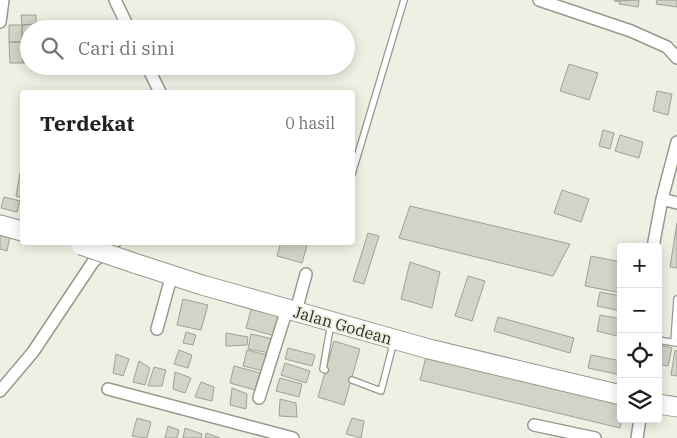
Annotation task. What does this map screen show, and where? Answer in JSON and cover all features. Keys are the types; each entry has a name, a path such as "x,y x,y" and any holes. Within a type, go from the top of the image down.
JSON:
{"main road":[{"path":"0,225 20,230"},
{"name":"Jalan Godean","path":"78,245 202,285 394,339 617,394"},
{"path":"662,405 677,407"}],"street":[{"path":"0,22 3,0"},
{"path":"115,0 125,20"},
{"path":"539,0 631,31 667,47 677,58"},
{"path":"152,75 159,90"},
{"path":"654,243 662,199 677,142"},
{"path":"662,199 677,203"},
{"path":"0,391 33,352 93,262 111,245"},
{"path":"157,329 172,274"},
{"path":"259,398 306,274"},
{"path":"108,389 293,438"},
{"path":"637,438 639,423"},
{"path":"534,425 596,438"}],"lane":[{"path":"355,164 404,0"},
{"path":"662,341 676,343 677,299"},
{"path":"325,370 322,370 332,321"},
{"path":"352,380 381,391 394,339"}],"building":[{"path":"639,0 638,7 619,4 620,1 614,1"},
{"path":"657,0 677,0 677,7 656,4"},
{"path":"21,15 36,15 36,20 22,20"},
{"path":"9,25 20,25 20,42 9,42"},
{"path":"9,42 20,42 20,63 10,63"},
{"path":"569,64 598,73 589,100 560,91"},
{"path":"657,91 672,94 668,115 653,111"},
{"path":"603,130 614,133 610,149 599,146"},
{"path":"620,135 643,142 639,158 615,151"},
{"path":"20,173 20,197 16,196"},
{"path":"562,190 589,199 581,222 554,213"},
{"path":"4,197 20,201 17,212 1,208"},
{"path":"410,206 570,244 553,276 399,238"},
{"path":"677,223 677,268 670,267"},
{"path":"368,233 379,236 364,284 353,281"},
{"path":"0,234 10,236 7,251 0,249"},
{"path":"280,245 307,245 302,263 277,256"},
{"path":"591,256 617,261 617,292 585,286"},
{"path":"410,262 440,272 432,308 401,299"},
{"path":"468,276 485,281 472,321 455,316"},
{"path":"600,292 617,295 617,310 597,306"},
{"path":"183,299 208,305 201,330 177,325"},
{"path":"252,306 281,314 275,336 246,328"},
{"path":"600,315 617,318 617,336 597,331"},
{"path":"498,317 574,338 570,353 494,331"},
{"path":"186,332 196,335 193,345 183,343"},
{"path":"226,333 248,337 247,345 226,346"},
{"path":"251,334 273,339 270,353 248,349"},
{"path":"334,341 360,349 344,405 318,397"},
{"path":"662,346 672,348 668,366 662,365"},
{"path":"288,348 315,355 312,366 285,359"},
{"path":"179,350 192,355 188,368 174,364"},
{"path":"247,350 267,355 263,371 243,366"},
{"path":"675,350 677,351 677,376 671,375"},
{"path":"116,354 129,359 123,376 113,373"},
{"path":"591,355 617,360 617,374 588,368"},
{"path":"426,357 617,403 617,423 621,423 620,428 420,380"},
{"path":"139,361 150,368 145,385 133,382"},
{"path":"285,363 310,371 306,383 281,375"},
{"path":"234,366 260,373 255,390 230,383"},
{"path":"154,367 166,370 162,386 148,386"},
{"path":"175,372 191,378 185,393 173,389"},
{"path":"280,378 302,384 299,397 276,391"},
{"path":"201,382 214,387 212,401 195,397"},
{"path":"232,388 247,394 246,409 230,405"},
{"path":"280,399 296,403 297,417 279,416"},
{"path":"137,418 151,422 147,438 132,436"},
{"path":"352,418 364,421 361,438 346,434"},
{"path":"168,426 179,430 177,438 165,438"},
{"path":"185,428 202,434 201,438 183,438"},
{"path":"206,433 220,438 205,438"}]}
